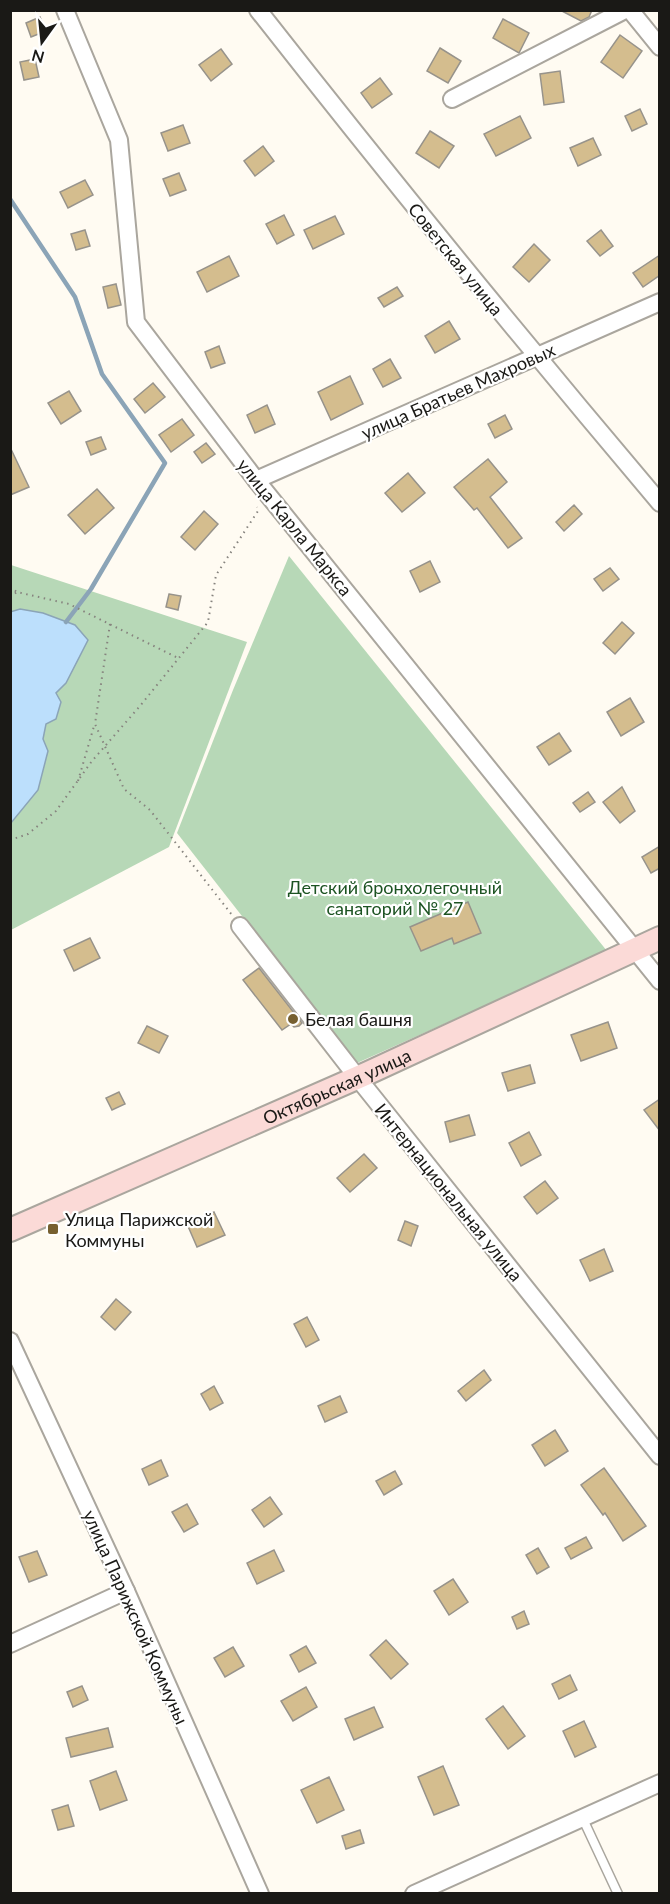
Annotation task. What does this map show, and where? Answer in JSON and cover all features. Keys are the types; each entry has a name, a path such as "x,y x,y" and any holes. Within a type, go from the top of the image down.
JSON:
{"main road":[{"name":"Октябрьская улица","path":"10,1230 357,1077 660,938"}],"street":[{"name":"улица Карла Маркса","path":"65,10 119,140 136,322 256,480 660,981"},
{"name":"Советская улица","path":"258,10 358,138 536,356 660,503"},
{"path":"452,99 625,10"},
{"path":"630,10 660,47"},
{"name":"улица Братьев Махровых","path":"256,480 660,302"},
{"name":"Интернациональная улица","path":"240,926 357,1077 660,1456"},
{"name":"улица Парижской Коммуны","path":"10,1341 126,1591 260,1893"},
{"path":"10,1644 126,1591"},
{"path":"414,1893 660,1784"}],"lane":[{"path":"582,1817 618,1893"}],"path":[{"path":"10,840 28,834 56,811 104,746 208,622 216,575 258,511 256,480"},
{"path":"10,587 17,592 69,604 178,658"},
{"path":"10,597 17,592"},
{"path":"77,784 94,724 110,624"},
{"path":"94,724 124,789 150,810 240,926"}],"green space":[{"name":"Детский бронхолегочный санаторий № 27","path":"289,556 607,951 357,1063 177,833"},
{"path":"11,565 247,642 169,847 11,930"}],"water":[{"path":"20,609 43,613 75,625 88,640 66,683 56,693 61,702 56,719 46,724 43,739 48,751 38,790 11,823 10,612"}],"building":[{"path":"560,10 592,10 589,17 581,21"},
{"path":"40,17 46,31 31,37 26,23"},
{"path":"503,19 529,33 519,53 493,38"},
{"path":"620,35 642,51 623,78 601,62"},
{"path":"440,48 461,61 448,83 427,71"},
{"path":"221,49 232,64 211,81 199,65"},
{"path":"35,59 39,77 24,80 20,62"},
{"path":"560,71 564,102 544,105 540,74"},
{"path":"380,78 392,94 372,108 361,93"},
{"path":"640,109 647,124 632,131 625,116"},
{"path":"520,116 531,138 496,156 484,134"},
{"path":"183,125 190,143 168,151 161,133"},
{"path":"430,131 454,146 439,168 416,153"},
{"path":"593,138 601,155 578,166 570,148"},
{"path":"263,146 274,161 255,176 244,161"},
{"path":"179,173 186,190 170,196 163,179"},
{"path":"85,180 93,195 68,208 60,192"},
{"path":"284,215 294,235 277,244 266,224"},
{"path":"335,216 344,234 313,249 304,230"},
{"path":"85,230 90,246 76,250 71,234"},
{"path":"601,230 613,246 600,256 587,241"},
{"path":"534,244 550,260 529,282 513,267"},
{"path":"660,255 660,275 643,287 633,273"},
{"path":"229,256 239,276 207,292 197,272"},
{"path":"116,284 121,305 108,308 103,287"},
{"path":"397,287 403,296 384,307 378,298"},
{"path":"449,321 460,339 435,353 425,336"},
{"path":"219,346 225,363 211,368 205,352"},
{"path":"390,359 401,378 383,387 373,369"},
{"path":"350,376 363,404 331,420 318,392"},
{"path":"153,383 165,397 145,413 134,399"},
{"path":"69,391 81,411 61,424 48,403"},
{"path":"267,405 275,424 255,433 247,415"},
{"path":"505,415 512,429 495,438 488,424"},
{"path":"182,419 194,435 171,452 159,435"},
{"path":"101,437 106,449 91,455 86,442"},
{"path":"206,443 215,454 202,463 194,452"},
{"path":"10,447 29,487 10,495"},
{"path":"488,459 507,482 490,497 522,538 508,548 477,508 474,510 454,487"},
{"path":"408,473 425,493 402,512 385,493"},
{"path":"97,489 114,508 85,534 68,515"},
{"path":"574,505 582,514 564,531 556,522"},
{"path":"204,511 218,524 195,550 181,537"},
{"path":"430,561 440,582 420,592 410,571"},
{"path":"610,568 619,579 603,591 594,579"},
{"path":"169,594 181,596 178,610 166,607"},
{"path":"622,622 634,633 615,654 603,643"},
{"path":"630,698 644,722 621,736 607,712"},
{"path":"559,733 571,751 549,765 537,747"},
{"path":"622,787 635,811 620,823 603,802"},
{"path":"588,792 595,802 580,812 573,803"},
{"path":"660,846 660,868 651,873 642,857"},
{"path":"468,902 481,933 454,944 452,938 421,951 410,927"},
{"path":"90,938 100,958 74,971 64,950"},
{"path":"259,968 302,1023 299,1026 294,1027 291,1024 282,1030 243,980"},
{"path":"608,1022 617,1048 581,1061 571,1035"},
{"path":"147,1026 168,1036 159,1053 138,1043"},
{"path":"530,1065 535,1083 508,1091 502,1073"},
{"path":"119,1092 125,1104 112,1110 106,1098"},
{"path":"660,1099 660,1131 644,1110"},
{"path":"469,1115 475,1135 450,1142 445,1122"},
{"path":"529,1132 541,1155 521,1166 509,1143"},
{"path":"364,1154 377,1168 350,1192 337,1178"},
{"path":"545,1181 558,1198 537,1214 524,1197"},
{"path":"214,1212 225,1235 197,1247 187,1224"},
{"path":"405,1221 418,1226 411,1246 398,1240"},
{"path":"604,1249 613,1271 590,1281 580,1260"},
{"path":"116,1299 131,1312 115,1330 101,1317"},
{"path":"307,1317 319,1340 306,1347 294,1324"},
{"path":"484,1370 491,1380 466,1401 458,1391"},
{"path":"214,1386 223,1403 210,1410 201,1394"},
{"path":"340,1396 347,1412 325,1422 318,1406"},
{"path":"555,1430 568,1451 545,1466 532,1445"},
{"path":"161,1460 168,1476 149,1485 142,1469"},
{"path":"604,1468 646,1526 623,1541 605,1513 603,1515 581,1485"},
{"path":"395,1471 402,1484 384,1495 376,1481"},
{"path":"270,1497 282,1514 264,1527 252,1510"},
{"path":"187,1504 198,1524 184,1532 172,1512"},
{"path":"586,1537 592,1548 571,1559 565,1548"},
{"path":"538,1548 549,1567 537,1574 526,1555"},
{"path":"274,1550 284,1571 257,1584 247,1563"},
{"path":"37,1551 47,1575 29,1582 19,1557"},
{"path":"453,1579 468,1602 449,1615 434,1591"},
{"path":"524,1611 529,1624 517,1629 512,1617"},
{"path":"386,1640 408,1664 391,1679 370,1655"},
{"path":"306,1646 316,1663 299,1672 290,1655"},
{"path":"233,1647 244,1666 225,1677 214,1658"},
{"path":"570,1675 577,1690 559,1699 552,1684"},
{"path":"82,1686 88,1700 73,1707 67,1692"},
{"path":"306,1687 317,1707 293,1721 281,1701"},
{"path":"503,1706 525,1736 508,1749 486,1719"},
{"path":"374,1707 383,1727 354,1740 345,1719"},
{"path":"584,1721 596,1747 575,1757 563,1731"},
{"path":"108,1728 113,1747 71,1757 66,1738"},
{"path":"443,1766 459,1805 434,1815 418,1777"},
{"path":"116,1771 127,1800 100,1810 90,1781"},
{"path":"329,1777 344,1810 317,1823 301,1790"},
{"path":"68,1805 74,1826 58,1830 52,1810"},
{"path":"360,1830 364,1843 346,1849 342,1836"}],"waterway":[{"path":"10,199 75,297 102,374 165,463 91,589 66,622"}],"place":[{"name":"Белая башня","path":"293,1019"},
{"name":"Улица Парижской Коммуны","path":"53,1229"}]}
